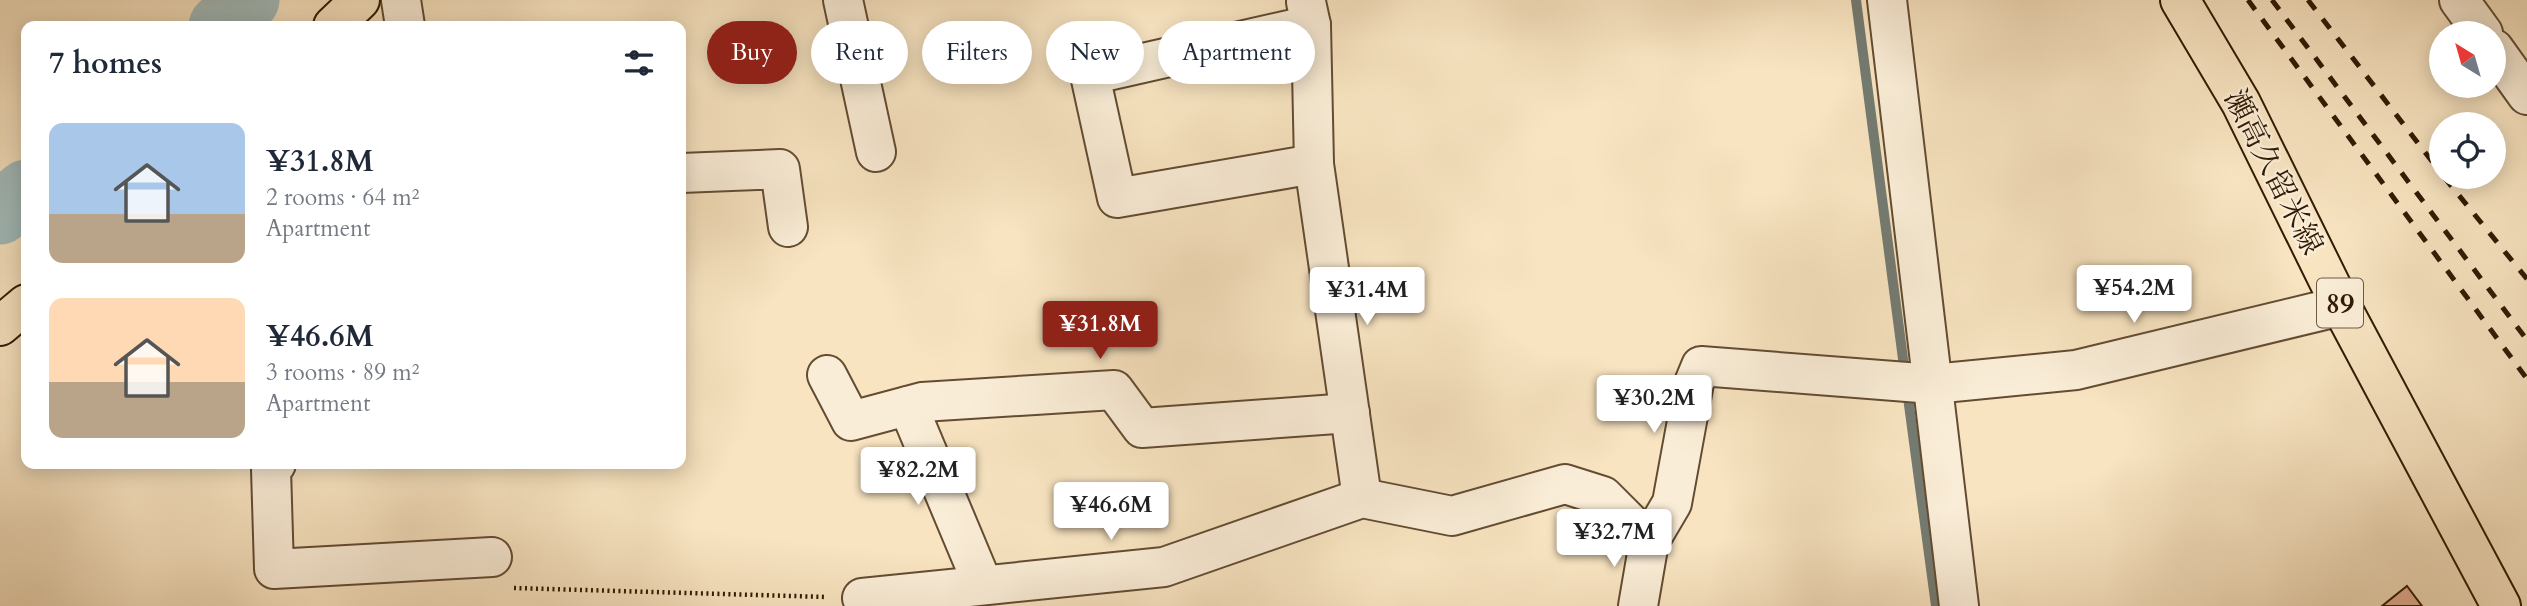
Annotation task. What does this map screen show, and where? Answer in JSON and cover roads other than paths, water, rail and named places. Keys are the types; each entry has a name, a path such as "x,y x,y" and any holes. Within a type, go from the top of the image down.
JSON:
{"main road":[{"path":"337,21 359,0"},
{"name":"瀬高久留米線","path":"2180,0 2241,103 2341,306 2501,606"},
{"path":"0,326 21,308"}],"street":[{"path":"401,0 404,21"},
{"path":"843,0 876,152"},
{"path":"1887,0 1959,606"},
{"path":"2459,0 2474,21"},
{"path":"1314,164 1117,198 1090,75 1308,12 1314,164 1362,498"},
{"path":"2506,66 2527,95"},
{"path":"686,173 780,169 789,227"},
{"path":"1638,606 1649,542 1672,503 1694,383 1701,366 1933,384 2076,370 2341,306"},
{"path":"827,375 851,421 922,402 1114,390 1142,428 1350,413"},
{"path":"908,406 983,585"},
{"path":"271,469 274,569 502,572"},
{"path":"862,598 1164,567 1362,498 1452,516 1565,484 1603,496 1649,542"}],"waterway":[{"path":"225,21 248,0"},
{"path":"1856,0 1905,374"},
{"path":"0,213 21,195"},
{"path":"1907,390 1936,606"}],"railway":[{"path":"2248,0 2527,379"},
{"path":"2272,0 2527,340"},
{"path":"2308,0 2429,157"},
{"path":"2454,189 2527,279"}]}
